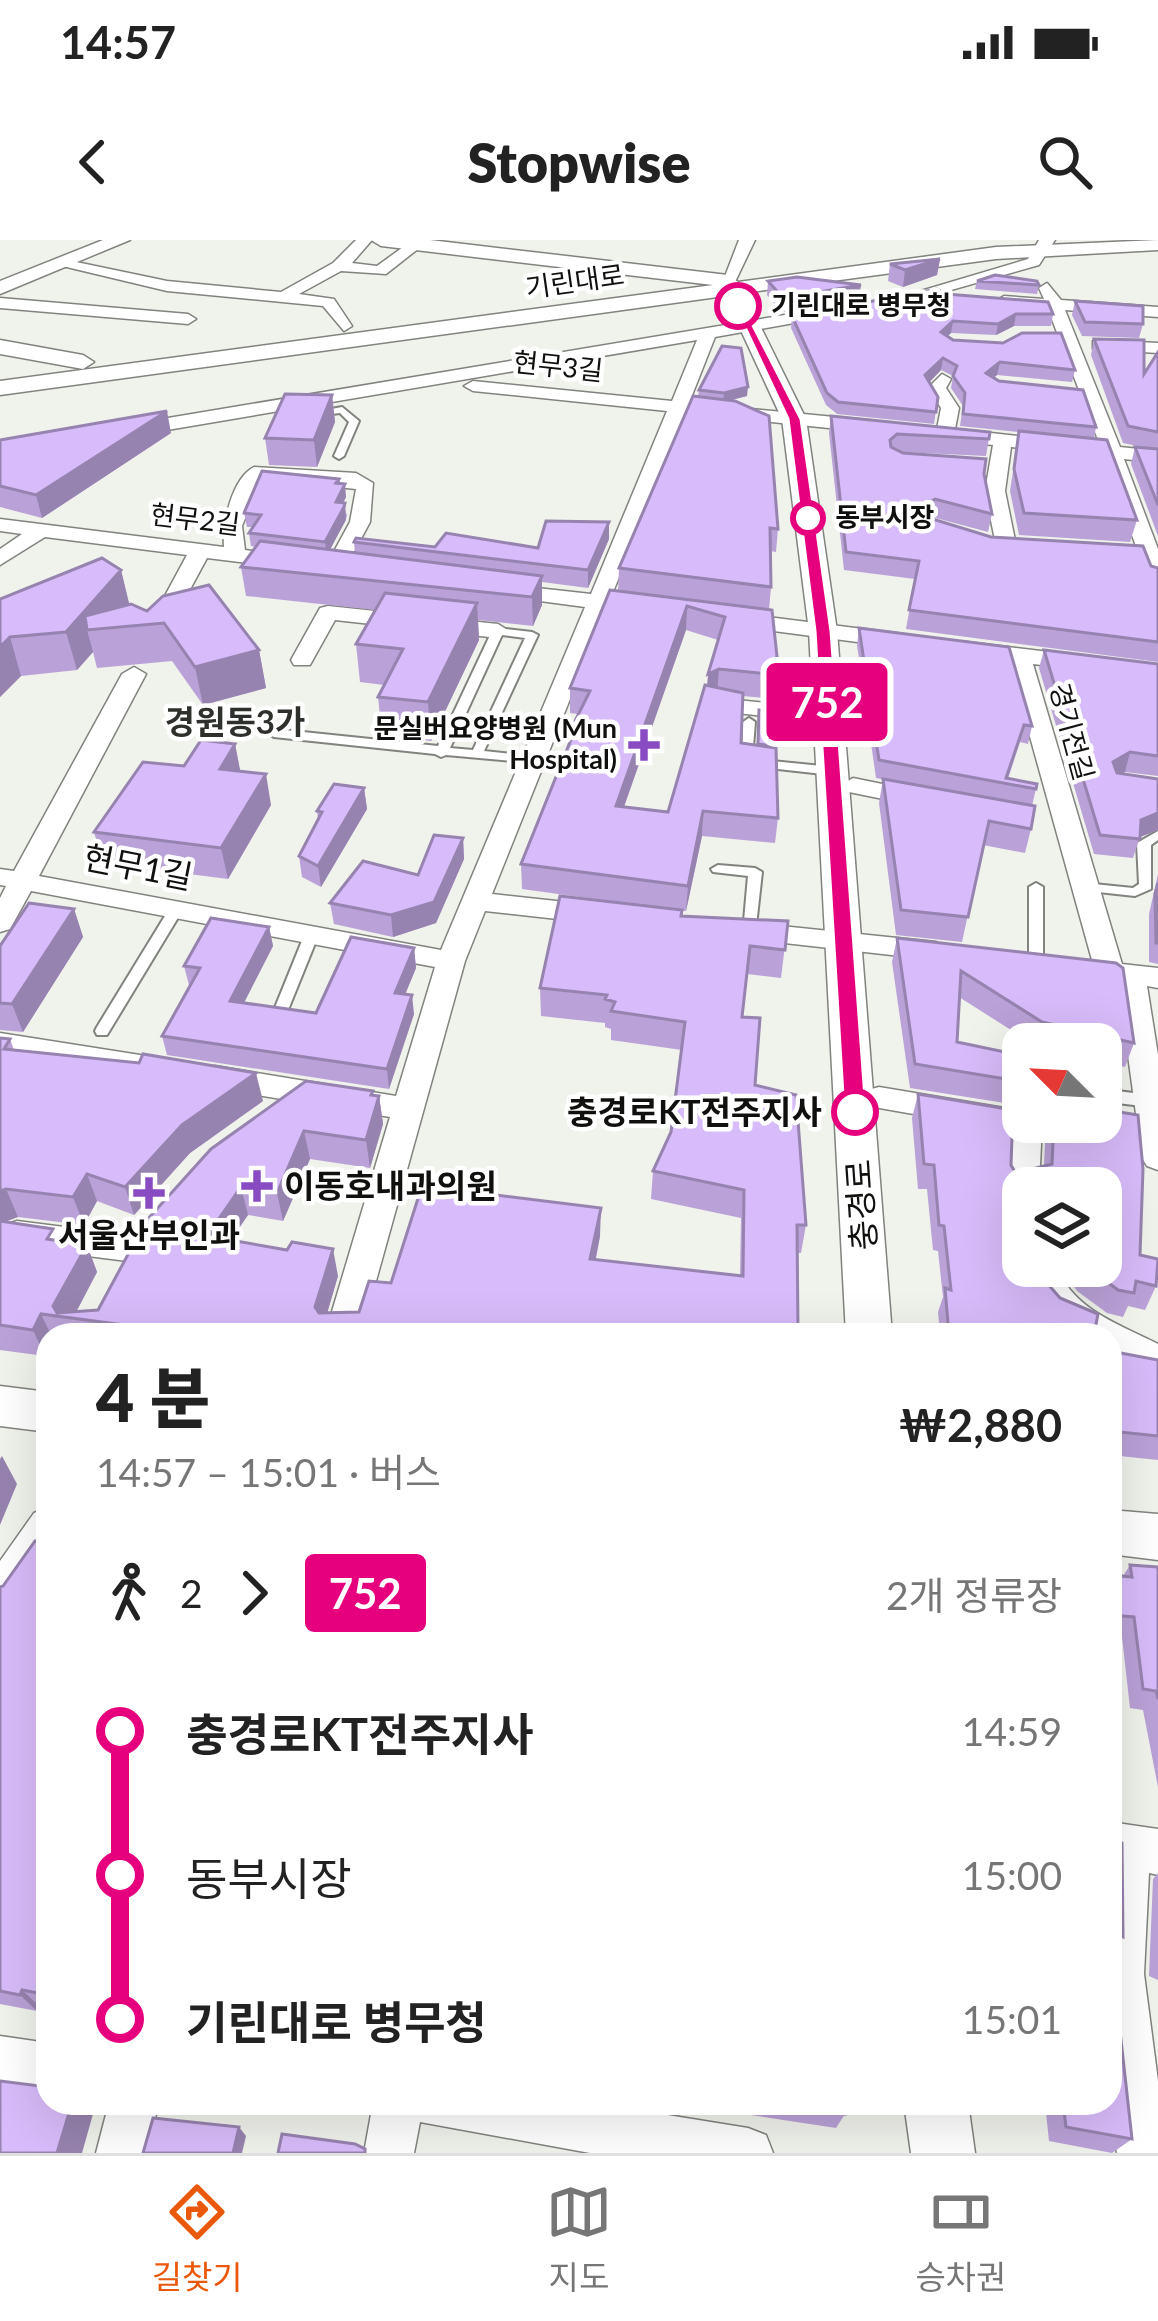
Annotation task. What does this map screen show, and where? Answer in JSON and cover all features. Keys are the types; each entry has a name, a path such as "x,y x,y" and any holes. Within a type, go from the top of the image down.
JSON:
{"street":[{"path":"0,288 120,240"},
{"path":"285,297 314,276 342,267 364,240"},
{"path":"381,240 632,278"},
{"path":"725,280 747,240"},
{"name":"기린대로","path":"1,374 1004,240"},
{"path":"342,267 381,278 418,242"},
{"name":"기린대로","path":"1,374 344,326 632,278 804,277 1040,250 1158,244"},
{"path":"111,433 859,308 926,294 1040,250 1078,392 1111,452 1140,554 1158,578"},
{"path":"62,264 167,286 328,302 344,326"},
{"path":"804,277 818,283 969,298"},
{"name":"충경로","path":"725,280 794,419 823,631 828,716 843,779 843,940 868,1323"},
{"path":"0,303 182,325 211,289"},
{"path":"991,300 1158,312"},
{"path":"346,1323 452,961 710,332"},
{"path":"1062,338 1158,348"},
{"path":"0,347 90,362"},
{"path":"942,379 939,394 950,408 947,428"},
{"name":"현무3길","path":"430,381 1158,457"},
{"path":"993,459 1007,545"},
{"path":"235,555 232,526 254,473 356,479 366,488 360,522 337,568"},
{"name":"현무2길","path":"0,525 360,572"},
{"path":"0,559 41,530"},
{"path":"153,638 200,551"},
{"path":"478,586 664,610"},
{"path":"302,659 328,613 498,631"},
{"path":"710,616 823,631"},
{"name":"경기전길","path":"823,631 1158,672"},
{"name":"경기전길","path":"1018,655 1054,823 1133,974 1157,1149"},
{"path":"0,923 12,879 134,674"},
{"path":"717,705 828,716"},
{"path":"843,779 948,804"},
{"name":"현무1길","path":"12,879 452,961"},
{"path":"475,902 635,919"},
{"path":"704,926 972,955"},
{"path":"1025,962 1133,974"},
{"path":"0,1043 408,1109"},
{"path":"271,1116 305,1092"},
{"path":"879,1098 1002,1118"},
{"path":"17,1234 135,1250"},
{"path":"1045,1287 1085,1323"},
{"path":"1122,1343 1158,1361"},
{"path":"1122,1533 1158,1537"},
{"path":"0,1594 36,1542"},
{"path":"1122,1953 1132,1848"},
{"path":"1122,1990 1142,2153"},
{"path":"0,2061 36,2066"},
{"path":"121,2153 131,2115"},
{"path":"389,2153 396,2115"},
{"path":"510,2115 748,2153"},
{"path":"937,2115 943,2153"}],"lane":[{"path":"311,400 315,412 342,410 354,421 339,456"},
{"path":"441,753 498,631 532,635 478,752"},
{"path":"749,722 746,762 843,779"},
{"path":"274,733 532,760"},
{"path":"1084,886 1135,892 1146,886 1144,843 1158,835"},
{"path":"718,869 755,872 750,932"},
{"path":"1025,962 1036,887"},
{"path":"102,1031 175,911"},
{"path":"280,1010 310,936"},
{"path":"1122,1098 1150,1101"}],"building":[{"path":"940,259 905,270 890,264"},
{"path":"995,275 1037,281 1039,285 977,281"},
{"path":"797,277 861,285 783,298 768,281"},
{"path":"937,289 946,294 1048,302 1053,314 1016,314 998,324 953,321 941,332 953,340 1003,343 1022,333 1061,333 1075,370 1000,362 986,373 999,381 1083,390 1096,427 963,414 965,393 953,376 957,366 943,358 925,375 938,397 936,412 838,402 827,393 792,316"},
{"path":"1075,301 1143,306 1143,324 1085,322"},
{"path":"1094,339 1144,340 1144,374 1158,352 1158,432 1128,426"},
{"path":"722,346 741,348 748,387 724,393 699,390"},
{"path":"285,394 332,395 314,440 265,438"},
{"path":"693,396 735,401 769,416 778,529 770,528 771,587 619,568"},
{"path":"167,411 36,495 0,486 0,440"},
{"path":"831,416 990,432 989,439 897,434 890,440 891,447 903,453 986,459 984,474 992,514 935,499 920,508 926,517 991,537 1143,546 1151,566 1158,568 1158,642 909,610 919,561 846,552"},
{"path":"1019,431 1107,440 1137,520 1024,513 1014,469"},
{"path":"1135,447 1158,449 1158,505"},
{"path":"262,471 339,479 336,483 345,484 336,502 345,503 344,507 325,542 249,533 261,515 244,513"},
{"path":"546,521 609,522 588,570 354,542 356,538 435,547 446,533 538,548"},
{"path":"260,541 542,576 532,597 241,567"},
{"path":"102,558 121,570 66,632 10,637 0,647 0,599"},
{"path":"209,585 259,650 195,667 164,623 87,630 85,616 131,604 147,611 163,596"},
{"path":"610,590 772,610 779,675 719,669 708,674 725,617 687,606 616,806 668,812 705,685 743,693 741,743 776,748 778,818 703,811 688,886 521,864 590,691 570,688"},
{"path":"385,593 477,603 428,702 378,697 403,649 356,644"},
{"path":"859,628 1009,647 1032,726 1024,725 1006,778 1037,784 1036,789 879,760"},
{"path":"1044,650 1158,664 1158,756 1130,752 1113,762 1117,773 1158,779 1158,813 1141,820 1140,839 1100,835"},
{"path":"759,710 777,712 774,746 758,744"},
{"path":"201,740 235,744 220,769 266,774 221,848 94,832 143,762 184,766"},
{"path":"883,779 1035,806 1031,829 989,821 968,917 901,910"},
{"path":"334,784 364,788 318,866 299,856"},
{"path":"434,835 463,838 434,902 391,915 330,903 363,861 418,875"},
{"path":"1158,883 1158,943 1156,943 1155,894"},
{"path":"560,896 682,910 681,916 788,921 785,950 750,946 742,1017 760,1018 755,1085 796,1095 806,1225 797,1225 798,1323 109,1323 41,1314 33,1330 0,1325 0,1221 53,1229 47,1239 87,1245 53,1306 57,1313 98,1310 146,1221 211,1149 306,1081 373,1091 371,1095 379,1096 366,1140 304,1131 277,1193 241,1187 207,1236 287,1250 292,1242 333,1249 315,1307 319,1313 359,1312 369,1281 391,1283 422,1186 601,1208 590,1259 743,1276 744,1190 653,1171 671,1132 685,1022 611,1011 615,1002 605,999 607,995 540,988"},
{"path":"29,903 74,909 12,1004 0,1003 0,946"},
{"path":"211,918 269,927 230,1001 316,1013 351,937 414,948 395,993 412,995 387,1069 162,1036 200,968 184,966"},
{"path":"897,938 1116,963 1123,968 1134,1043 1122,1040 1122,1023 1042,1022 961,971 957,1042 1002,1051 1002,1078 915,1064"},
{"path":"0,1038 10,1039 4,1049 139,1063 143,1054 256,1073 182,1125 125,1187 87,1174 73,1197 0,1191"},
{"path":"918,1094 1002,1108 1002,1143 1012,1143 1012,1167 1002,1167 1002,1287 1050,1287 1060,1298 1098,1314 1096,1323 948,1323 945,1288 951,1290 934,1165 924,1164"},
{"path":"1122,1112 1138,1115 1143,1169 1140,1255 1158,1259 1156,1286 1136,1281 1134,1293 1114,1287 1122,1287 1122,1167 1040,1167 1052,1164 1053,1143 1122,1143"},
{"path":"1122,1353 1158,1360 1158,1436 1122,1432"},
{"path":"36,1541 36,1993 22,1990 20,1995 0,1991 3,1586"},
{"path":"1130,1565 1158,1567 1158,1699 1156,1691 1143,1689 1134,1617 1122,1616 1122,1576 1132,1577"},
{"path":"1122,2049 1132,2139 1066,2127 1064,2115 1122,2115"},
{"path":"0,2081 36,2086 36,2115 68,2115 57,2153 0,2153"},
{"path":"153,2118 239,2127 233,2153 143,2153"},
{"path":"282,2134 355,2144 365,2153 278,2153"}],"bus line":[{"name":"752","path":"738,306 794,419 823,631 855,1112"}],"place":[{"name":"기린대로 병무청","path":"738,306"},
{"name":"동부시장","path":"808,518"},
{"name":"문실버요양병원 (Mun Hospital)","path":"644,745"},
{"name":"충경로KT전주지사","path":"855,1112"},
{"name":"이동호내과의원","path":"257,1186"},
{"name":"서울산부인과","path":"149,1193"}],"district":[{"name":"경원동3가","path":"235,722"}]}
